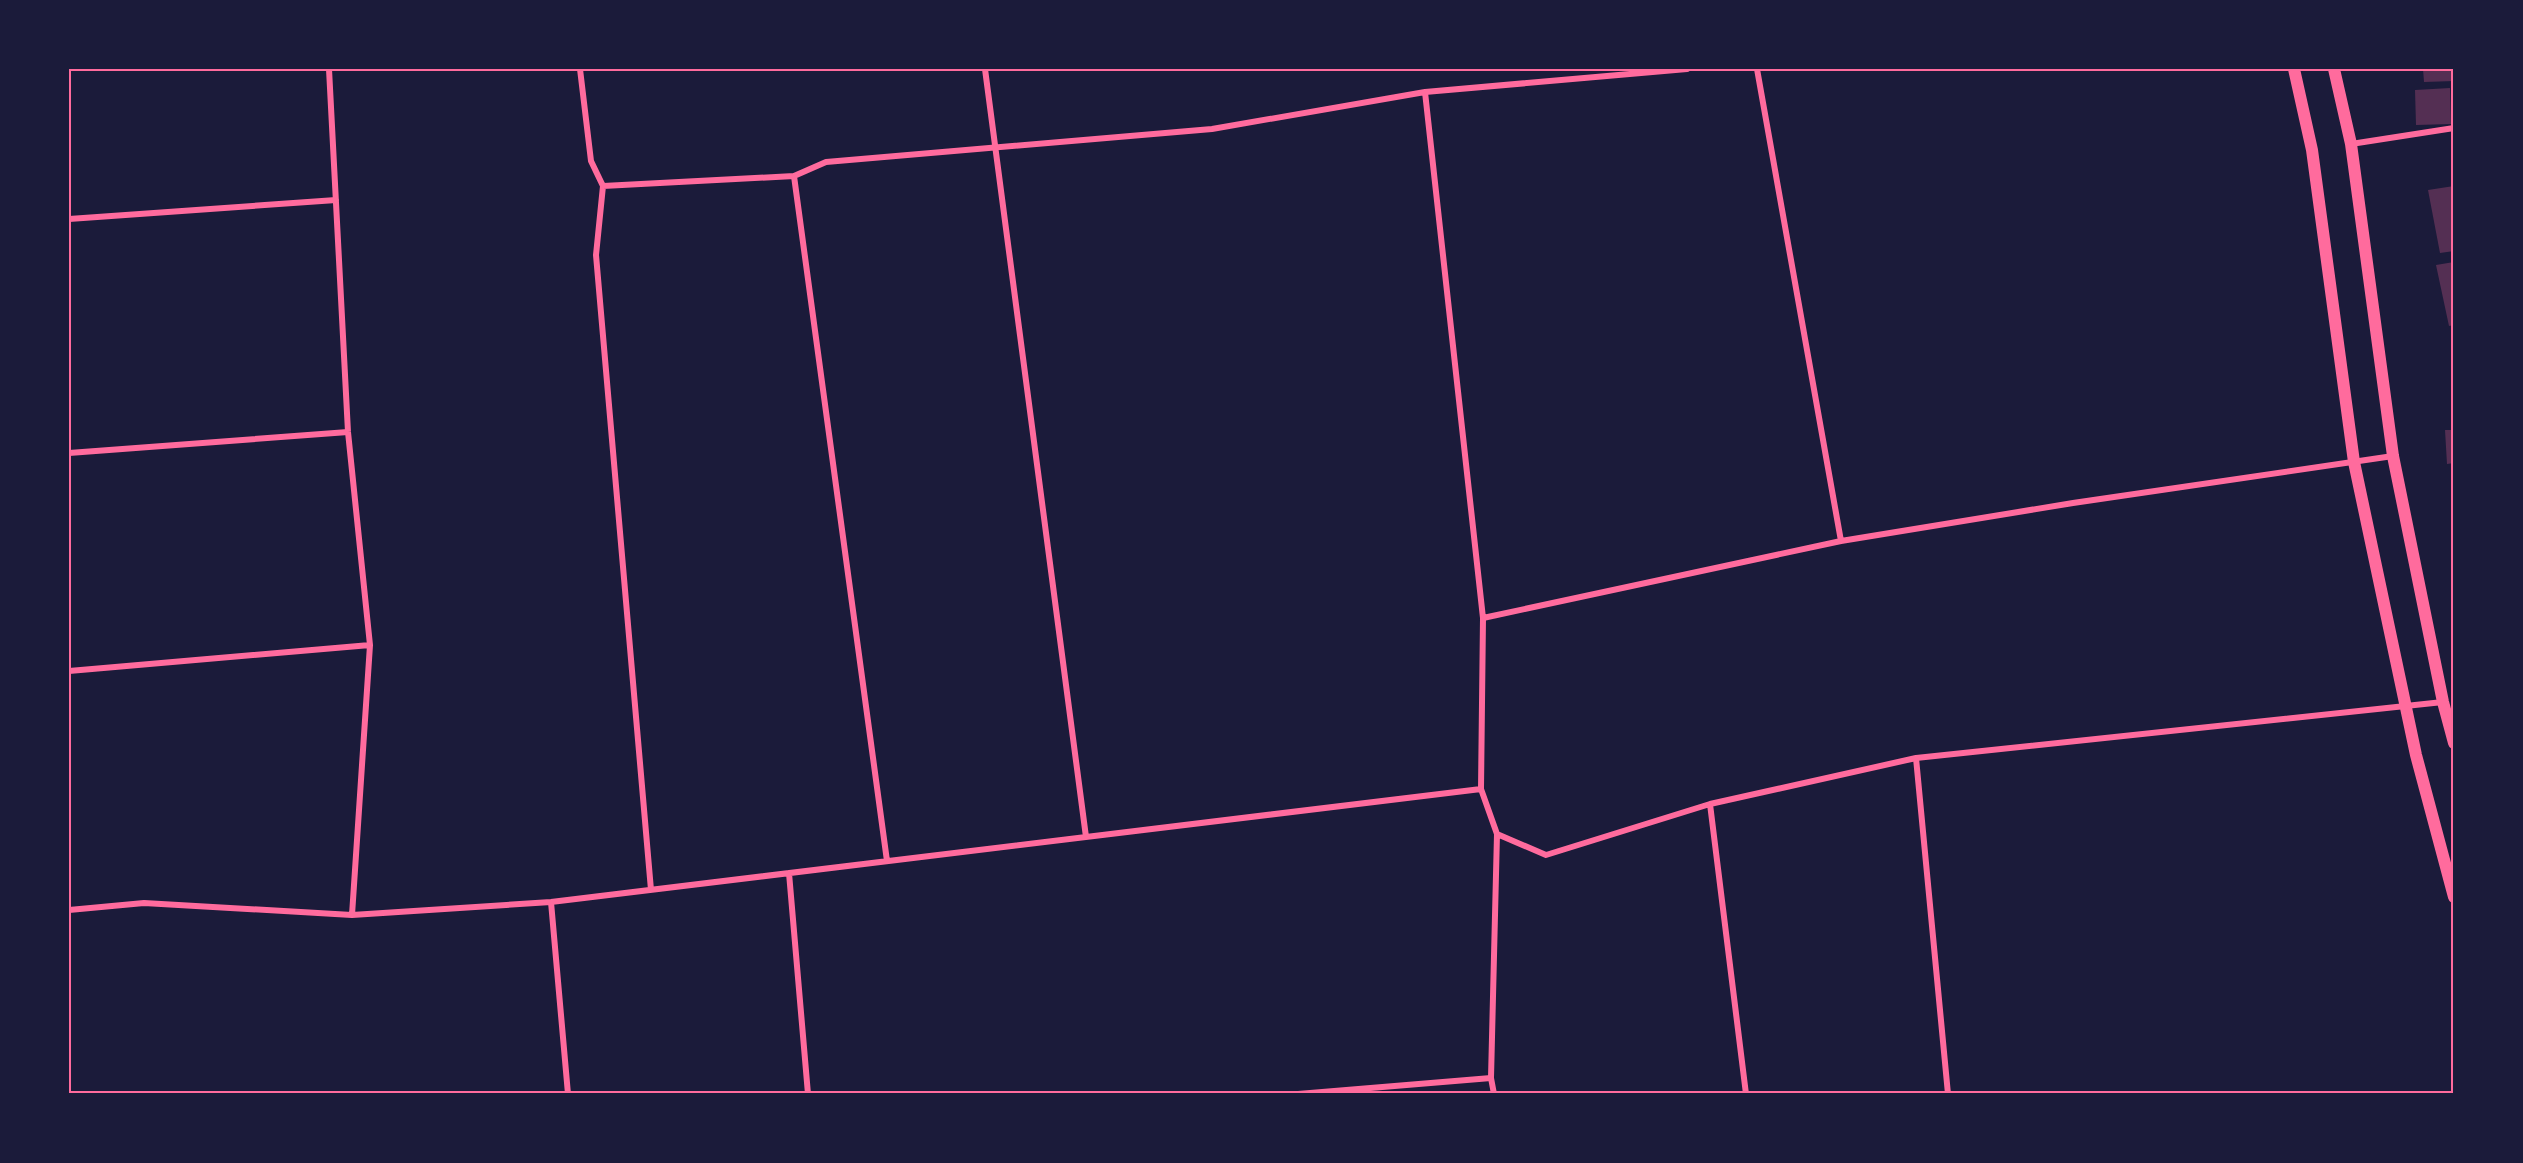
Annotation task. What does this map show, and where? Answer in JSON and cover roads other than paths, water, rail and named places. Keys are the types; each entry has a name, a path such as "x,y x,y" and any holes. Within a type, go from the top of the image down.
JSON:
{"main road":[{"path":"2294,69 2312,150 2354,462 2416,755 2454,897"},
{"path":"2334,69 2351,144 2393,456 2443,702 2454,743"}],"street":[{"path":"329,69 348,432 370,645 352,915"},
{"path":"580,69 591,161 603,186 596,255 651,890"},
{"path":"985,69 1086,837"},
{"path":"603,186 794,176 826,162 1212,129 1425,92 1687,69"},
{"path":"1757,69 1840,541"},
{"path":"1425,92 1483,618 1480,789 1497,834 1491,1078 1494,1094"},
{"path":"2351,144 2454,128"},
{"path":"794,176 886,861"},
{"path":"69,219 336,200"},
{"path":"69,453 348,432"},
{"path":"1483,618 1840,541 2073,503 2393,456"},
{"path":"69,671 370,645"},
{"path":"1497,834 1546,855 1710,804 1916,758 2443,702"},
{"path":"1916,758 1948,1094"},
{"path":"69,910 144,903 352,915 551,902 1480,789"},
{"path":"1710,804 1746,1094"},
{"path":"789,873 808,1094"},
{"path":"551,902 568,1094"},
{"path":"1298,1094 1491,1078"}]}
